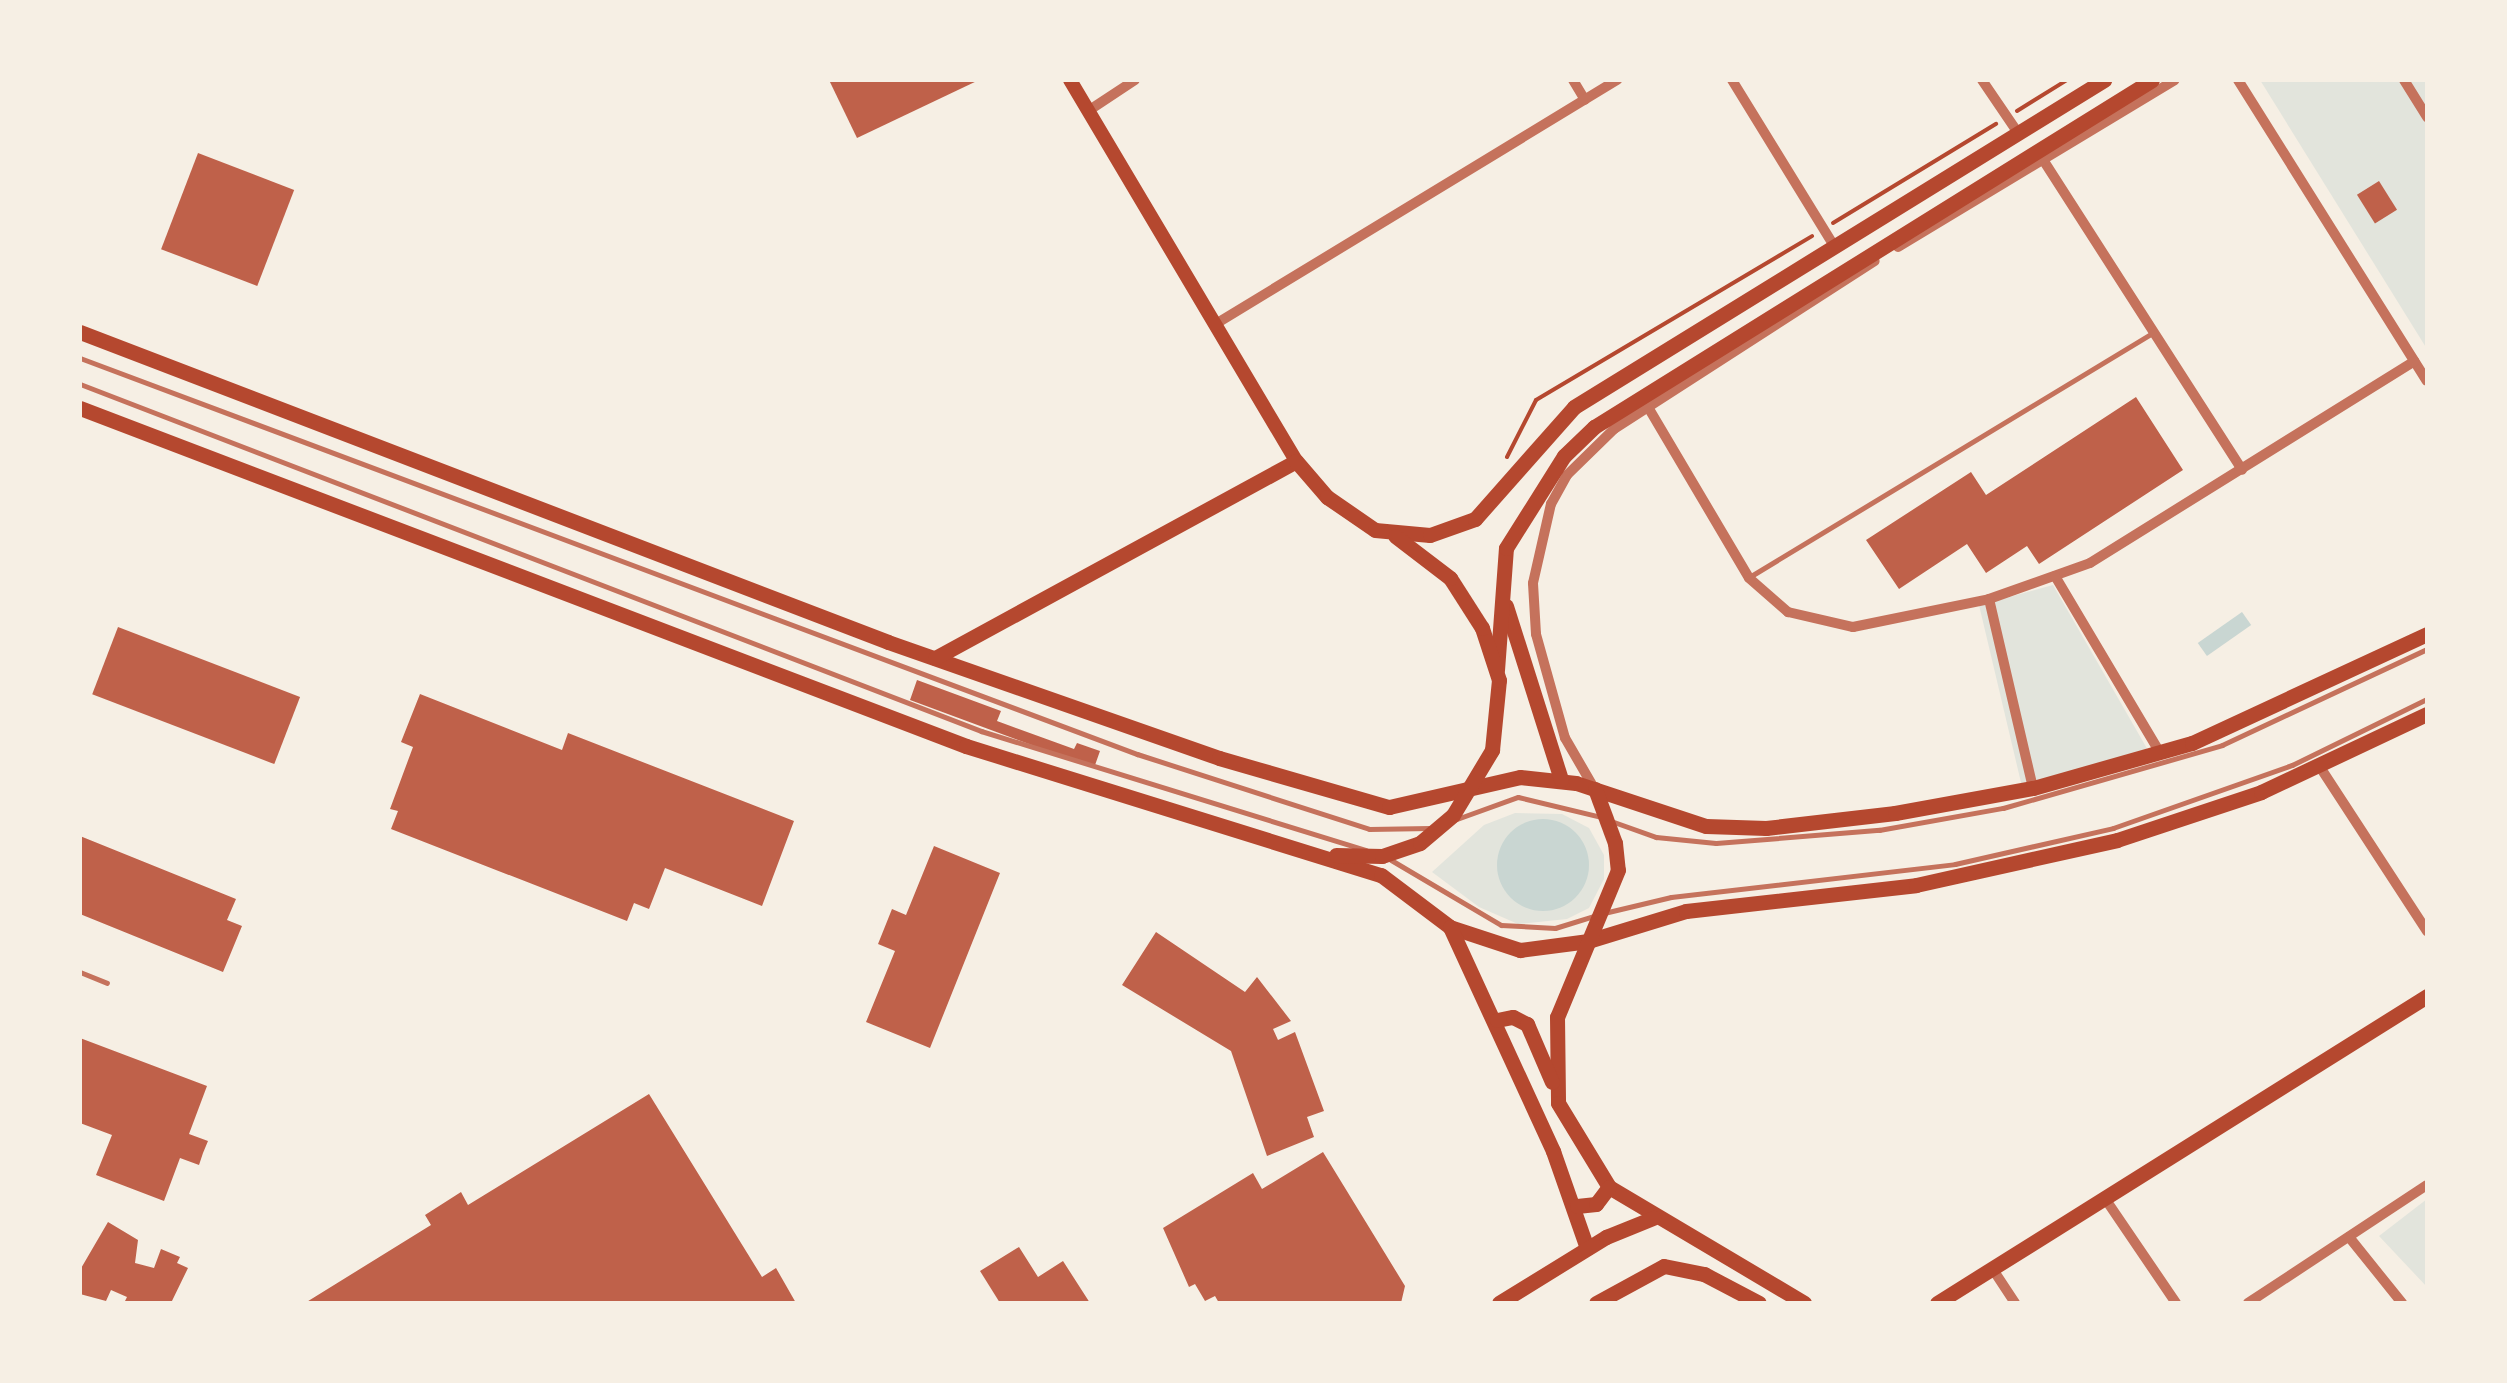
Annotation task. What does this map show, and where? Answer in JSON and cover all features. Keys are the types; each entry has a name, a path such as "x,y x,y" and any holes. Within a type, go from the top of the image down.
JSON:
{"main road":[{"path":"1070,80 1296,461 1348,515 1395,536 1463,592 1497,670"},
{"path":"1395,536 1430,535 1482,514 1502,486 1574,407 2104,80"},
{"path":"1308,854 1382,856 1420,843 1445,822 1472,790 1492,750 1506,548 1544,484 1575,445 2040,156 2152,80"},
{"path":"80,332 934,658 1350,800 1402,808 1510,778 1561,779 1674,819 1745,829 1895,812 2033,788 2160,753 2312,692 2427,634"},
{"path":"80,408 985,753 1381,874 1450,927 1520,950 1588,942 1686,911 1916,884 2048,858 2211,812 2320,767 2427,714"},
{"path":"934,658 1296,461"},
{"path":"1502,593 1561,779"},
{"path":"1554,1086 1557,1018 1618,870 1607,819 1595,789"},
{"path":"1450,927 1497,1020 1576,1206 1586,1248"},
{"path":"1937,1303 2427,996"},
{"path":"1497,1020 1520,1018 1526,1024 1582,1148 1609,1187 1653,1218 1804,1303"},
{"path":"1576,1206 1596,1204 1609,1187"},
{"path":"1500,1303 1586,1248 1653,1218"},
{"path":"1600,1300 1664,1266 1704,1274 1760,1303"}],"street":[{"path":"1088,111 1136,80"},
{"path":"1573,80 1585,100"},
{"path":"1214,325 1617,80"},
{"path":"1732,80 1834,246"},
{"path":"1982,80 2018,133"},
{"path":"2176,80 2040,156 2242,470"},
{"path":"2238,80 2427,382"},
{"path":"2404,80 2427,117"},
{"path":"1595,789 1570,750 1554,703 1536,634 1532,583 1550,504 1567,475 1643,400 1748,578 1788,612 1840,627 1989,599 2116,550 2414,361"},
{"path":"2054,576 2160,753"},
{"path":"1989,599 2033,788"},
{"path":"2320,767 2427,931"},
{"path":"2248,1303 2427,1185"},
{"path":"2104,1197 2176,1303"},
{"path":"2349,1237 2402,1303"},
{"path":"1992,1268 2015,1303"}],"lane":[{"path":"1748,578 2153,332"},
{"path":"80,358 1137,754 1369,829 1415,831 1518,797 1552,800 1656,837 1716,843 1879,830 2002,808 2222,746 2427,649"},
{"path":"80,384 980,731 1382,856 1501,925 1555,928 1671,897 1940,866 2113,828 2292,765 2427,699"},
{"path":"80,972 107,983"}],"path":[{"path":"1502,486 1506,458 1536,400 2067,80"}],"shaded area":[{"path":"2260,80 2427,80 2427,349"},
{"path":"2053,585 2149,752 2023,791 1979,605"},
{"path":"2242,612 2251,625 2207,656 2198,643"},
{"path":"1515,813 1562,814 1589,828 1604,855 1604,879 1589,908 1567,919 1518,924 1479,907 1432,872 1484,825"},
{"path":"1543,819 1561,822 1576,832 1586,847 1586,883 1576,898 1561,908 1543,911 1525,908 1510,898 1500,883 1497,865 1500,847 1510,832 1525,822"},
{"path":"2427,1199 2427,1287 2379,1236"}],"building":[{"path":"829,80 979,80 857,138"},
{"path":"198,153 294,190 257,286 161,249"},
{"path":"2379,181 2397,210 2375,224 2357,195"},
{"path":"2136,397 2183,470 2039,564 2027,546 1986,573 1967,544 1899,589 1866,540 1971,472 1986,495"},
{"path":"118,627 300,697 274,764 92,694"},
{"path":"917,680 1001,711 997,721 1074,749 1077,743 1100,751 1094,768 910,700"},
{"path":"420,694 562,750 568,733 794,821 762,906 665,868 649,909 634,903 627,921 391,829 398,811 390,809 413,747 401,742"},
{"path":"80,836 236,899 227,920 242,926 223,972 80,914"},
{"path":"934,846 1000,873 930,1048 866,1022 895,951 878,944 892,909 906,915"},
{"path":"1156,932 1245,992 1257,977 1291,1021 1273,1029 1278,1040 1295,1032 1324,1111 1307,1117 1314,1137 1267,1156 1231,1051 1122,985"},
{"path":"80,1038 207,1086 189,1134 208,1141 199,1165 180,1158 164,1201 96,1175 112,1135 80,1123"},
{"path":"649,1094 762,1277 776,1268 796,1303 305,1303 431,1225 425,1215 461,1192 468,1205"},
{"path":"1323,1152 1405,1286 1401,1303 1219,1303 1215,1296 1205,1301 1195,1284 1189,1287 1163,1228 1253,1173 1262,1189"},
{"path":"108,1222 138,1240 135,1263 154,1268 161,1249 180,1257 177,1263 188,1268 171,1303 124,1303 127,1297 111,1290 106,1301 80,1294 80,1270"},
{"path":"1019,1247 1038,1277 1063,1261 1090,1303 1000,1303 980,1271"}]}
